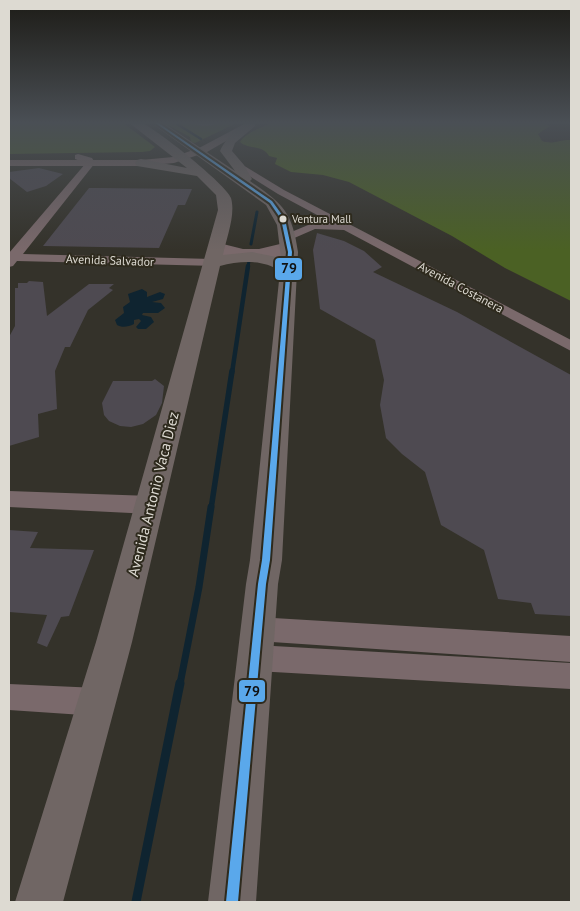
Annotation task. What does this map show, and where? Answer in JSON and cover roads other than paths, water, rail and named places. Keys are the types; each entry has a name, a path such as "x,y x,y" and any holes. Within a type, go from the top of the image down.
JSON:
{"highway":[{"path":"160,165 205,176"},
{"name":"Avenida Antonio Vaca Diez","path":"39,902 98,702 151,505 215,250 225,202 223,194 205,176 189,165"},
{"path":"225,165 234,169 281,213 286,252 267,541 232,902"},
{"path":"233,165 234,169"},
{"path":"215,250 230,247 256,249 277,247 286,252"},
{"path":"215,250 238,258 265,258 275,261 286,252"}],"street":[{"path":"10,259 90,165"},
{"path":"234,169 350,229"},
{"path":"246,182 281,192"},
{"path":"286,252 299,231 313,226 350,229"},
{"name":"Avenida Costanera","path":"350,229 571,346"},
{"name":"Avenida Salvador","path":"10,259 215,250"},
{"path":"9,499 151,505"},
{"path":"257,644 571,649"},
{"path":"257,644 571,676"},
{"path":"9,697 98,702"}],"water":[{"path":"142,289 147,292 147,297 160,292 165,294 163,299 152,302 161,303 165,308 158,313 143,313 142,315 151,317 154,322 146,329 138,329 136,327 141,321 139,319 134,320 134,324 130,326 123,327 117,325 115,320 124,313 123,307 130,302 128,294"}],"waterway":[{"path":"251,244 257,212"},
{"path":"248,267 249,261"},
{"path":"232,373 248,266"},
{"path":"211,509 232,371"},
{"path":"180,684 199,587 211,507"},
{"path":"136,902 180,683"}],"place":[{"name":"Ventura Mall","path":"283,219"}]}
